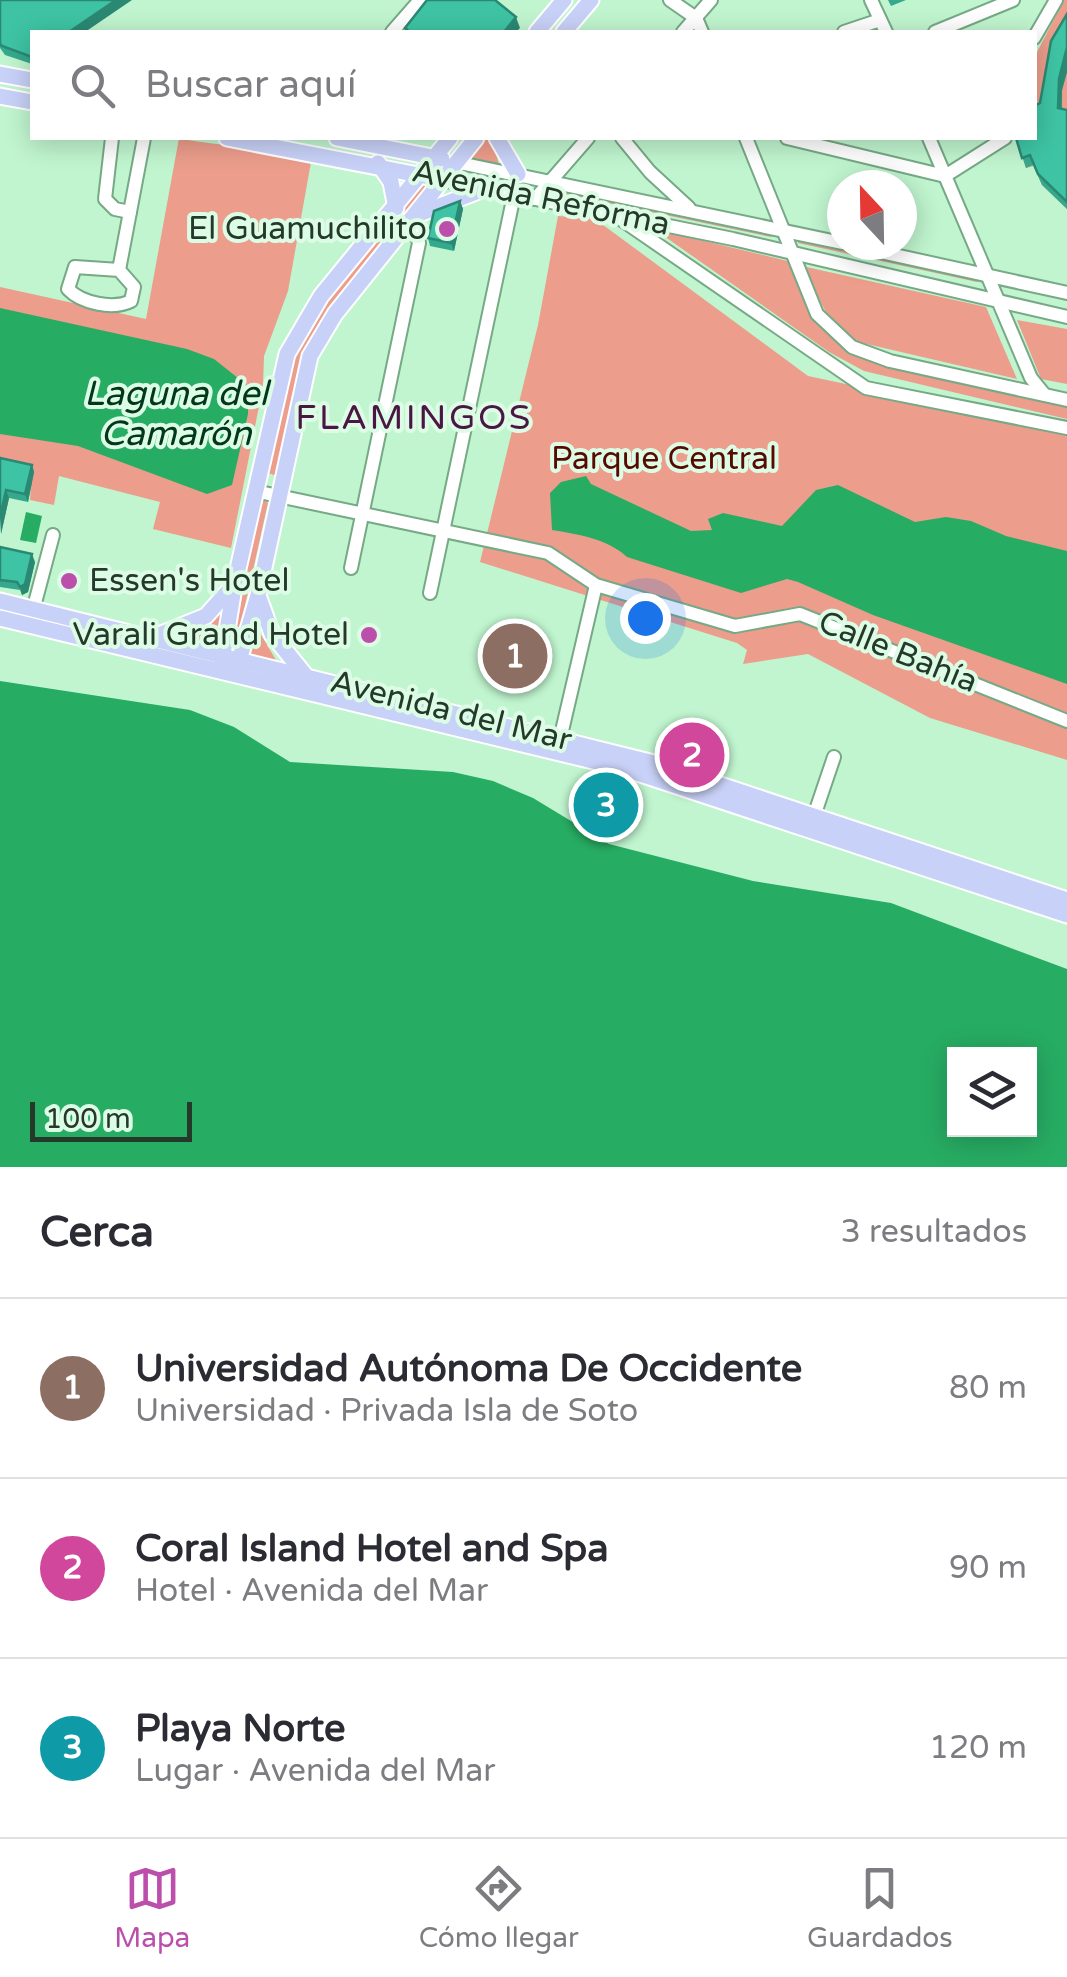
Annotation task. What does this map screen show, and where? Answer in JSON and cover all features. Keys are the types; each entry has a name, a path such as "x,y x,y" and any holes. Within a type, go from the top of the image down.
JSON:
{"main road":[{"path":"539,30 564,0"},
{"path":"566,30 591,0"},
{"path":"0,73 30,80"},
{"path":"0,96 30,102"},
{"name":"Avenida Reforma","path":"252,140 290,143 442,180"},
{"name":"Avenida Reforma","path":"347,140 455,162"},
{"path":"229,665 235,582 282,370 297,332 321,296 448,140"},
{"path":"229,665 258,595 310,356 335,314 474,140"},
{"path":"498,140 518,174"},
{"path":"378,164 391,182 396,208"},
{"path":"413,217 484,190"},
{"path":"153,637 206,616 235,582"},
{"path":"258,595 272,634 305,675"},
{"name":"Avenida del Mar","path":"0,602 31,617 559,744"},
{"name":"Avenida del Mar","path":"0,618 31,617 153,637 229,665 305,675 559,744 688,787 1067,900"},
{"name":"Avenida del Mar","path":"812,822 1067,915"}],"street":[{"path":"394,30 420,0"},
{"path":"670,0 696,18 701,30"},
{"path":"685,30 711,0"},
{"path":"857,30 883,26 871,0"},
{"path":"939,30 992,4 1012,0"},
{"path":"1037,33 1056,0"},
{"path":"112,140 104,200 115,209 130,212"},
{"path":"119,270 144,140"},
{"path":"535,198 586,140"},
{"path":"624,140 650,172 691,209"},
{"path":"747,140 820,319 858,351 1067,400"},
{"path":"795,140 945,176 1003,140"},
{"path":"930,140 1031,378 1046,395"},
{"name":"Avenida Reforma","path":"455,162 827,239"},
{"name":"Avenida Reforma","path":"442,180 616,215 1067,317"},
{"path":"430,593 514,194"},
{"path":"616,215 866,388 1067,428"},
{"path":"351,568 418,243 413,217"},
{"name":"Avenida Reforma","path":"912,260 1067,293"},
{"path":"75,267 119,270 134,286 131,301 123,305 85,300 68,289 75,267"},
{"name":"Calle Bahía","path":"255,491 548,553 596,585 735,626 800,614 1067,721"},
{"path":"31,617 52,535"},
{"path":"559,744 596,585"},
{"path":"812,822 834,757"}],"green space":[{"path":"1067,0 1067,209 1042,185 1034,166 1026,168 1017,140 1037,140 1037,52"},
{"path":"179,140 263,149 311,162 288,291 264,356 263,386 231,548 153,529 160,502 59,476 54,505 30,500 32,469 0,462 0,287 146,319"},
{"path":"485,140 493,140 499,165 470,160"},
{"path":"426,174 435,177 334,302 307,351 277,476 265,472 297,350 325,302"},
{"path":"552,184 775,234 771,237 550,191"},
{"name":"Parque Central","path":"558,216 595,219 808,376 1067,431 1067,760 930,718 808,654 743,664 747,650 737,643 480,562 538,325"},
{"path":"654,229 792,262 817,323 861,357 1067,404 1067,419 864,371 829,352"},
{"path":"798,236 827,243 827,249 798,243"},
{"path":"876,260 902,260 980,278 977,282"},
{"path":"802,266 986,307 1017,379 858,342 830,320"},
{"path":"1017,320 1067,329 1067,384 1041,379"},
{"path":"263,499 268,503 236,646 228,643 257,501"},
{"path":"216,611 221,613 217,646 179,634"},
{"path":"253,621 276,660 242,653"}],"water":[{"name":"Laguna del Camarón","path":"0,308 187,349 214,359 248,386 248,414 232,485 207,494 78,446 0,434"},
{"path":"586,476 591,484 691,531 712,530 708,519 723,513 782,526 816,490 838,485 915,522 946,517 971,521 1006,536 1067,551 1067,684 873,615 798,582 787,579 741,593 627,557 592,538 552,530 550,493 561,482"},
{"path":"26,512 42,516 36,543 20,540"},
{"path":"0,681 190,710 234,727 290,762 453,772 493,781 533,798 609,844 753,881 891,903 1067,969 1067,1167 0,1167"}],"building":[{"path":"0,0 116,0 72,30 30,30 30,56 0,44"},
{"path":"427,0 495,0 516,17 506,30 405,28"},
{"path":"1067,14 1067,47 1059,79 1058,108 1067,110 1067,202 1038,174 1030,155 1022,158 1017,140 1037,140 1037,104 1051,41"},
{"name":"El Guamuchilito","path":"460,201 451,243 428,238 434,211"},
{"path":"0,458 32,465 25,494 6,490 0,518"},
{"path":"0,547 32,554 25,584 20,587 17,582 0,580"}],"place":[{"name":"El Guamuchilito","path":"447,229"},
{"name":"Essen's Hotel","path":"69,581"},
{"name":"Varali Grand Hotel","path":"369,635"},
{"name":"Universidad Autónoma De Occidente","path":"515,656"},
{"name":"Coral Island Hotel and Spa","path":"692,755"},
{"name":"Playa Norte","path":"606,805"}],"district":[{"name":"FLAMINGOS","path":"414,418"}]}
